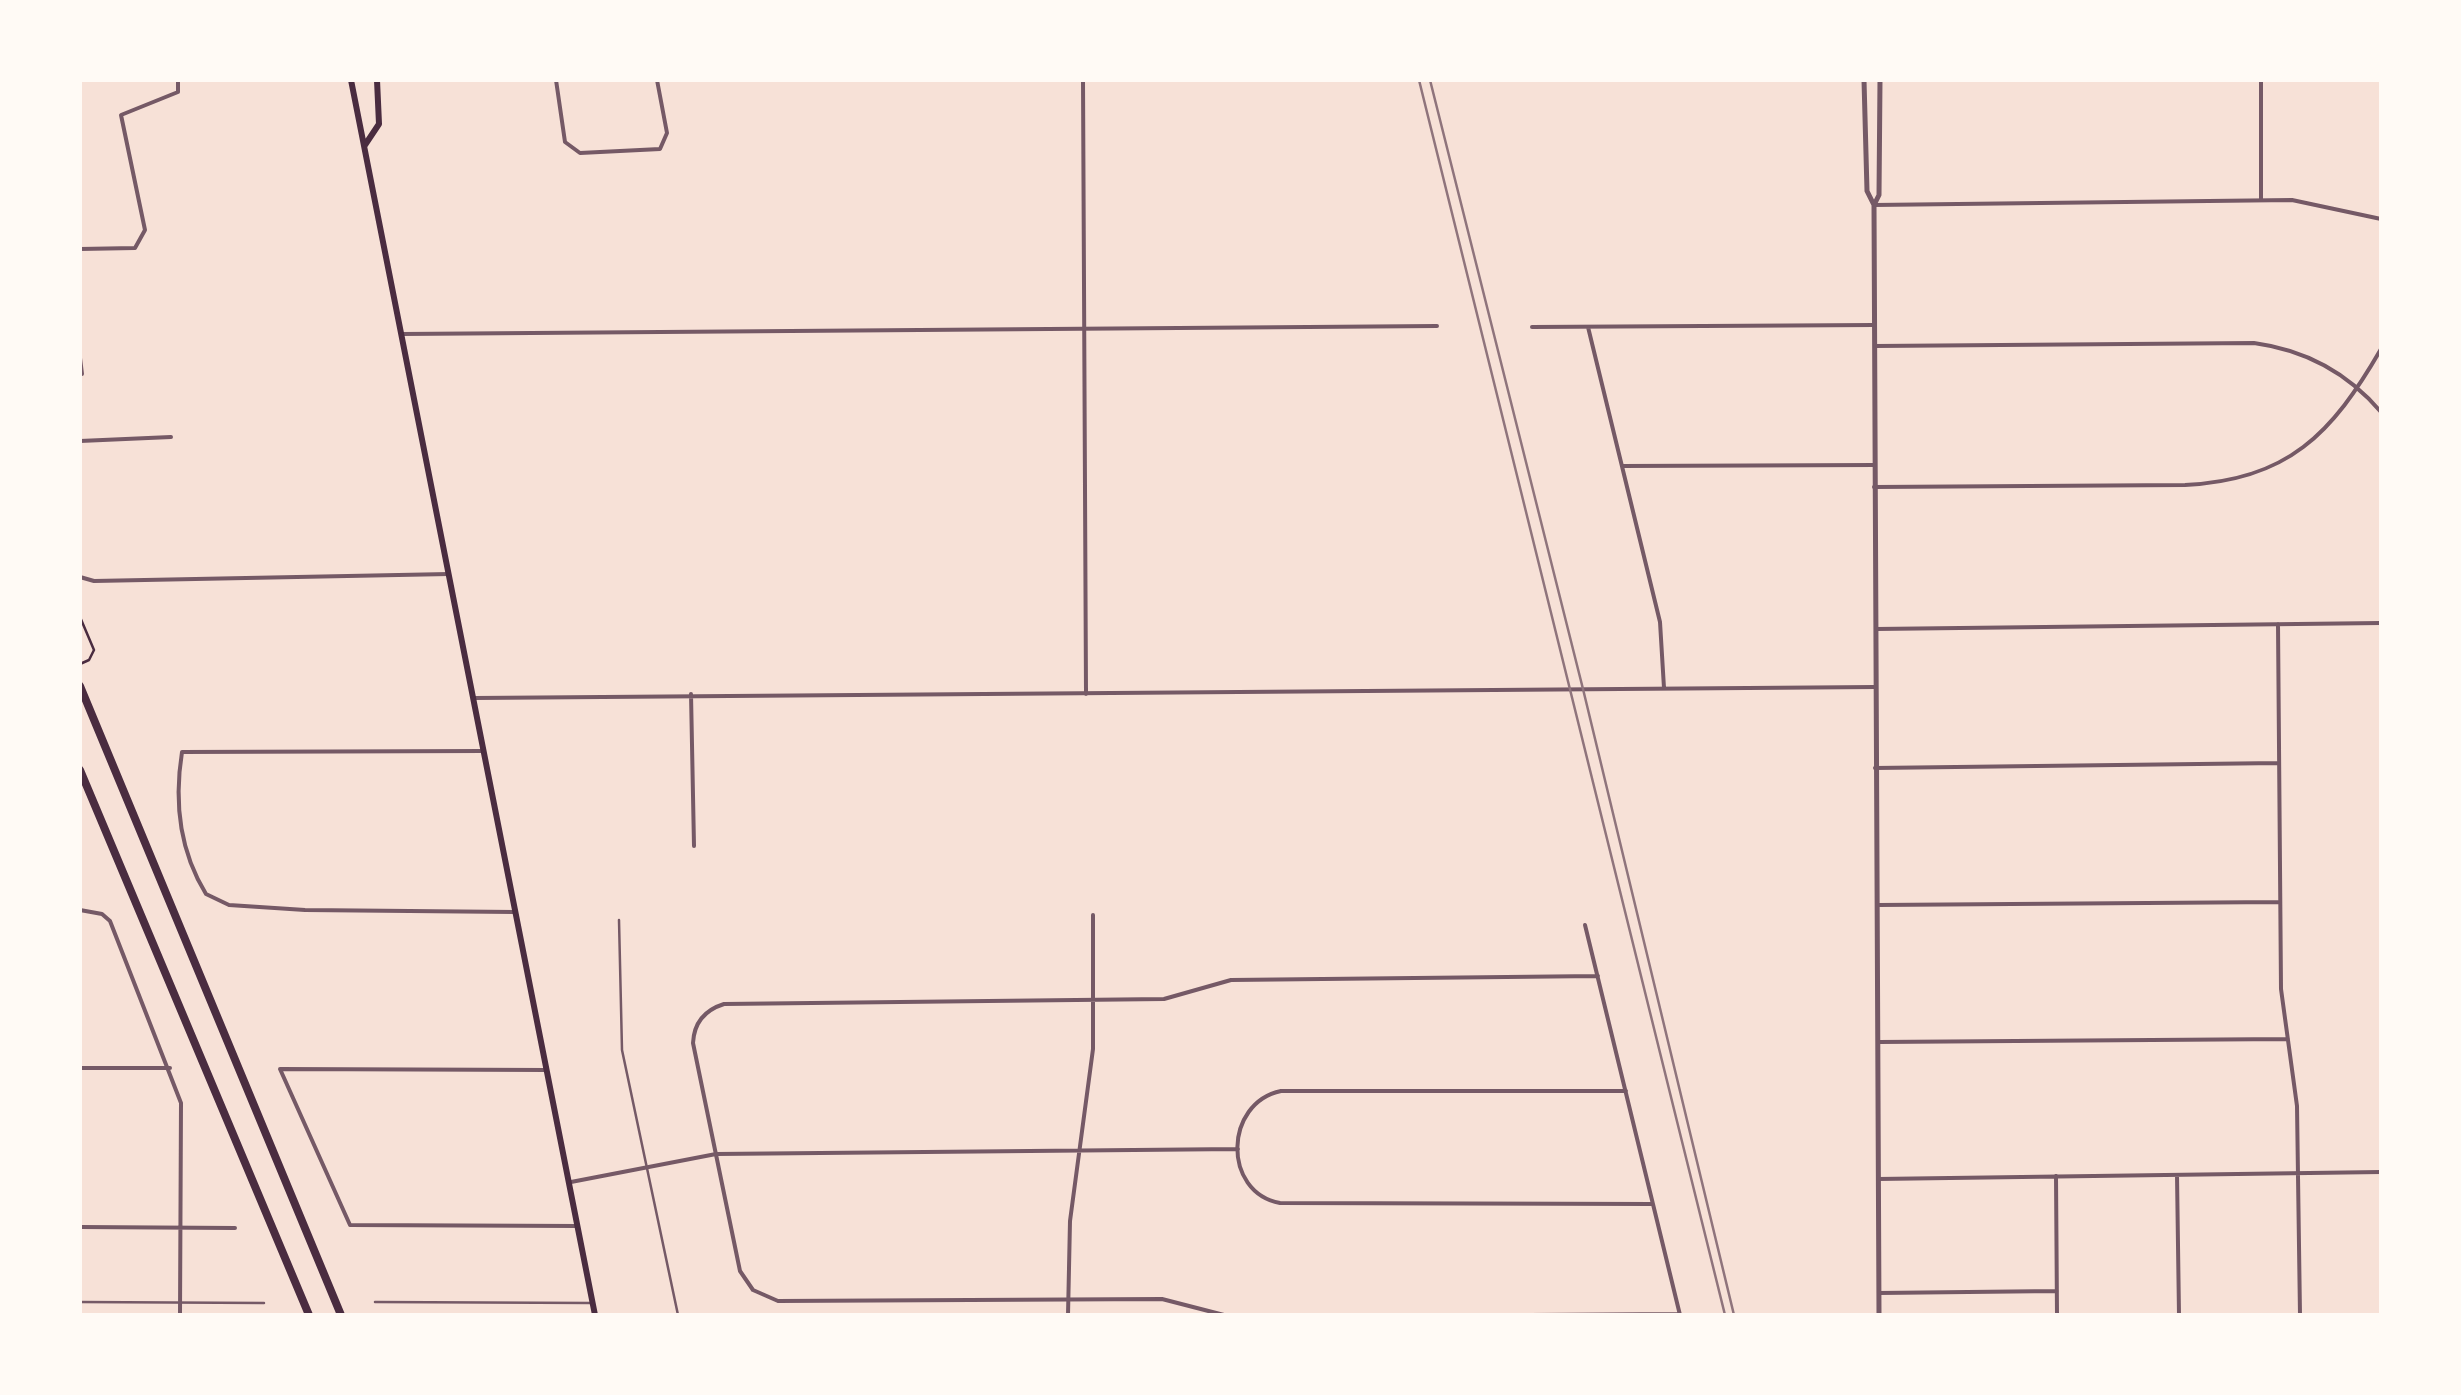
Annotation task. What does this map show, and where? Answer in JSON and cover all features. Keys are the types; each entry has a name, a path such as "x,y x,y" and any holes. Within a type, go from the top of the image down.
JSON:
{"highway":[{"path":"80,686 341,1315"},
{"path":"80,770 309,1315"}],"main road":[{"path":"351,80 595,1315"},
{"path":"364,146 379,124 377,80"}],"street":[{"path":"80,249 135,248 145,230 121,115 178,92 178,80"},
{"path":"556,80 565,142 580,153 660,149 667,133 657,80"},
{"path":"1083,80 1086,694"},
{"path":"1864,80 1867,191 1874,205 1879,1315"},
{"path":"1874,205 1879,195 1880,80"},
{"path":"2261,200 2262,80"},
{"path":"1874,205 2261,200 2329,204 2381,219"},
{"path":"1532,327 1874,325"},
{"path":"401,334 1437,326"},
{"path":"1588,327 1660,622 1664,688"},
{"path":"1875,346 2254,343 2314,359 2359,388 2381,412"},
{"path":"1874,487 2185,485 2236,480 2300,451 2336,420 2381,349"},
{"path":"80,358 82,374"},
{"path":"80,441 171,437"},
{"path":"1622,466 1875,465"},
{"path":"80,577 94,580 449,574"},
{"path":"1874,629 2381,623"},
{"path":"2278,624 2280,989 2295,1079 2300,1315"},
{"path":"473,698 1875,687"},
{"path":"691,694 694,846"},
{"path":"483,751 182,752 177,810 180,833 199,883 215,901 322,911 515,912"},
{"path":"1875,768 2279,764"},
{"path":"1878,905 2280,902"},
{"path":"80,910 102,914 110,921 181,1103 180,1315"},
{"path":"1068,1315 1070,1220 1090,1078 1093,914"},
{"path":"1530,1315 1680,1315 1585,925"},
{"path":"1224,1315 1175,1300 778,1301 761,1296 740,1271 693,1043 696,1026 714,1008 1175,998 1231,980 1598,976"},
{"path":"1878,1042 2288,1038"},
{"path":"80,1068 170,1068"},
{"path":"547,1070 280,1069 350,1224 578,1226"},
{"path":"1626,1091 1280,1092 1262,1098 1247,1111 1240,1126 1238,1149 1244,1180 1259,1196 1280,1204 1653,1204"},
{"path":"569,1182 716,1154 1238,1149"},
{"path":"1878,1178 2381,1172"},
{"path":"2177,1174 2178,1315"},
{"path":"2056,1176 2057,1315"},
{"path":"80,1227 235,1228"},
{"path":"1879,1293 2057,1291"}],"lane":[{"path":"620,920 622,1050 678,1315"},
{"path":"80,1302 264,1303"},
{"path":"375,1302 593,1304"}],"path":[{"path":"80,618 94,656 80,664"}],"tram line":[{"path":"1430,80 1583,689 1734,1315"}],"railway":[{"path":"1419,80 1725,1315"}]}
